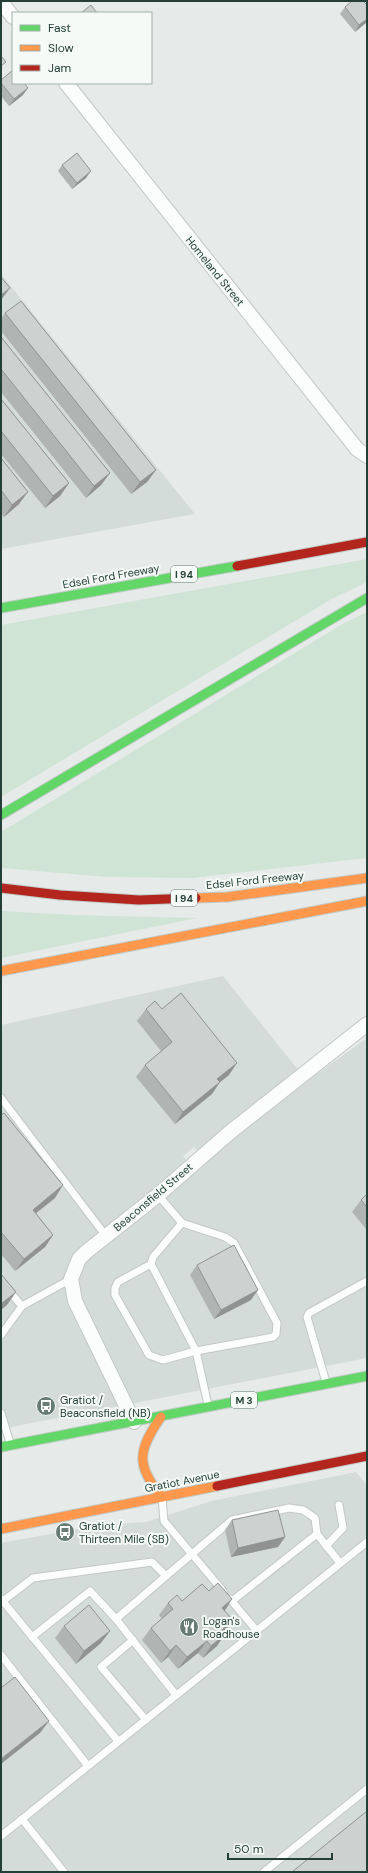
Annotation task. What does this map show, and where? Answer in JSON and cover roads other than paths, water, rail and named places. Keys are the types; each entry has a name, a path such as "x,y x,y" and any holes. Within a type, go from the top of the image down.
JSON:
{"main road":[{"name":"Edsel Ford Freeway","path":"1,608 367,542"},
{"path":"1,815 367,598"},
{"name":"Edsel Ford Freeway","path":"1,888 60,895 139,900 227,897 367,878"},
{"path":"1,971 367,901"},
{"name":"M 3","path":"1,1447 367,1376"},
{"path":"161,1417 150,1433 142,1456 142,1466 146,1477 162,1497"},
{"name":"Gratiot Avenue","path":"1,1529 367,1456"}],"street":[{"path":"1,2 12,16"},
{"name":"Homeland Street","path":"67,84 357,449 367,456"},
{"name":"Beaconsfield Street","path":"71,1279 79,1259 158,1195 229,1133 367,1024"},
{"path":"71,1279 75,1300 80,1313 134,1422"}],"lane":[{"path":"1,1098 106,1236"},
{"path":"151,1264 118,1282 115,1288 115,1295 149,1355 163,1360 196,1351 273,1336 276,1334 278,1327 234,1243 225,1237 182,1223 158,1195"},
{"path":"182,1223 153,1257 151,1264 196,1351 208,1408"},
{"path":"1,1335 22,1306 71,1279"},
{"path":"327,1384 307,1317 308,1313 367,1281"},
{"path":"1,1282 22,1306"},
{"path":"1,1413 11,1445"},
{"path":"162,1497 164,1521 256,1631"},
{"path":"326,1546 343,1528 339,1505"},
{"path":"116,1619 193,1555 232,1520 289,1508 303,1510 315,1518 317,1534 340,1563"},
{"path":"232,1601 317,1534"},
{"path":"1,1836 367,1542"},
{"path":"118,1741 2,1600 33,1578 152,1562 166,1576"},
{"path":"32,1637 90,1591 116,1619 176,1695"},
{"path":"133,1640 101,1666 146,1720"},
{"path":"2,1658 88,1766"},
{"path":"264,1872 367,1789"},
{"path":"22,1819 64,1872"}],"place":[{"name":"Gratiot / Beaconsfield (NB)","path":"46,1406"},
{"name":"Gratiot / Thirteen Mile (SB)","path":"65,1532"},
{"name":"Logan's Roadhouse","path":"189,1627"}]}
